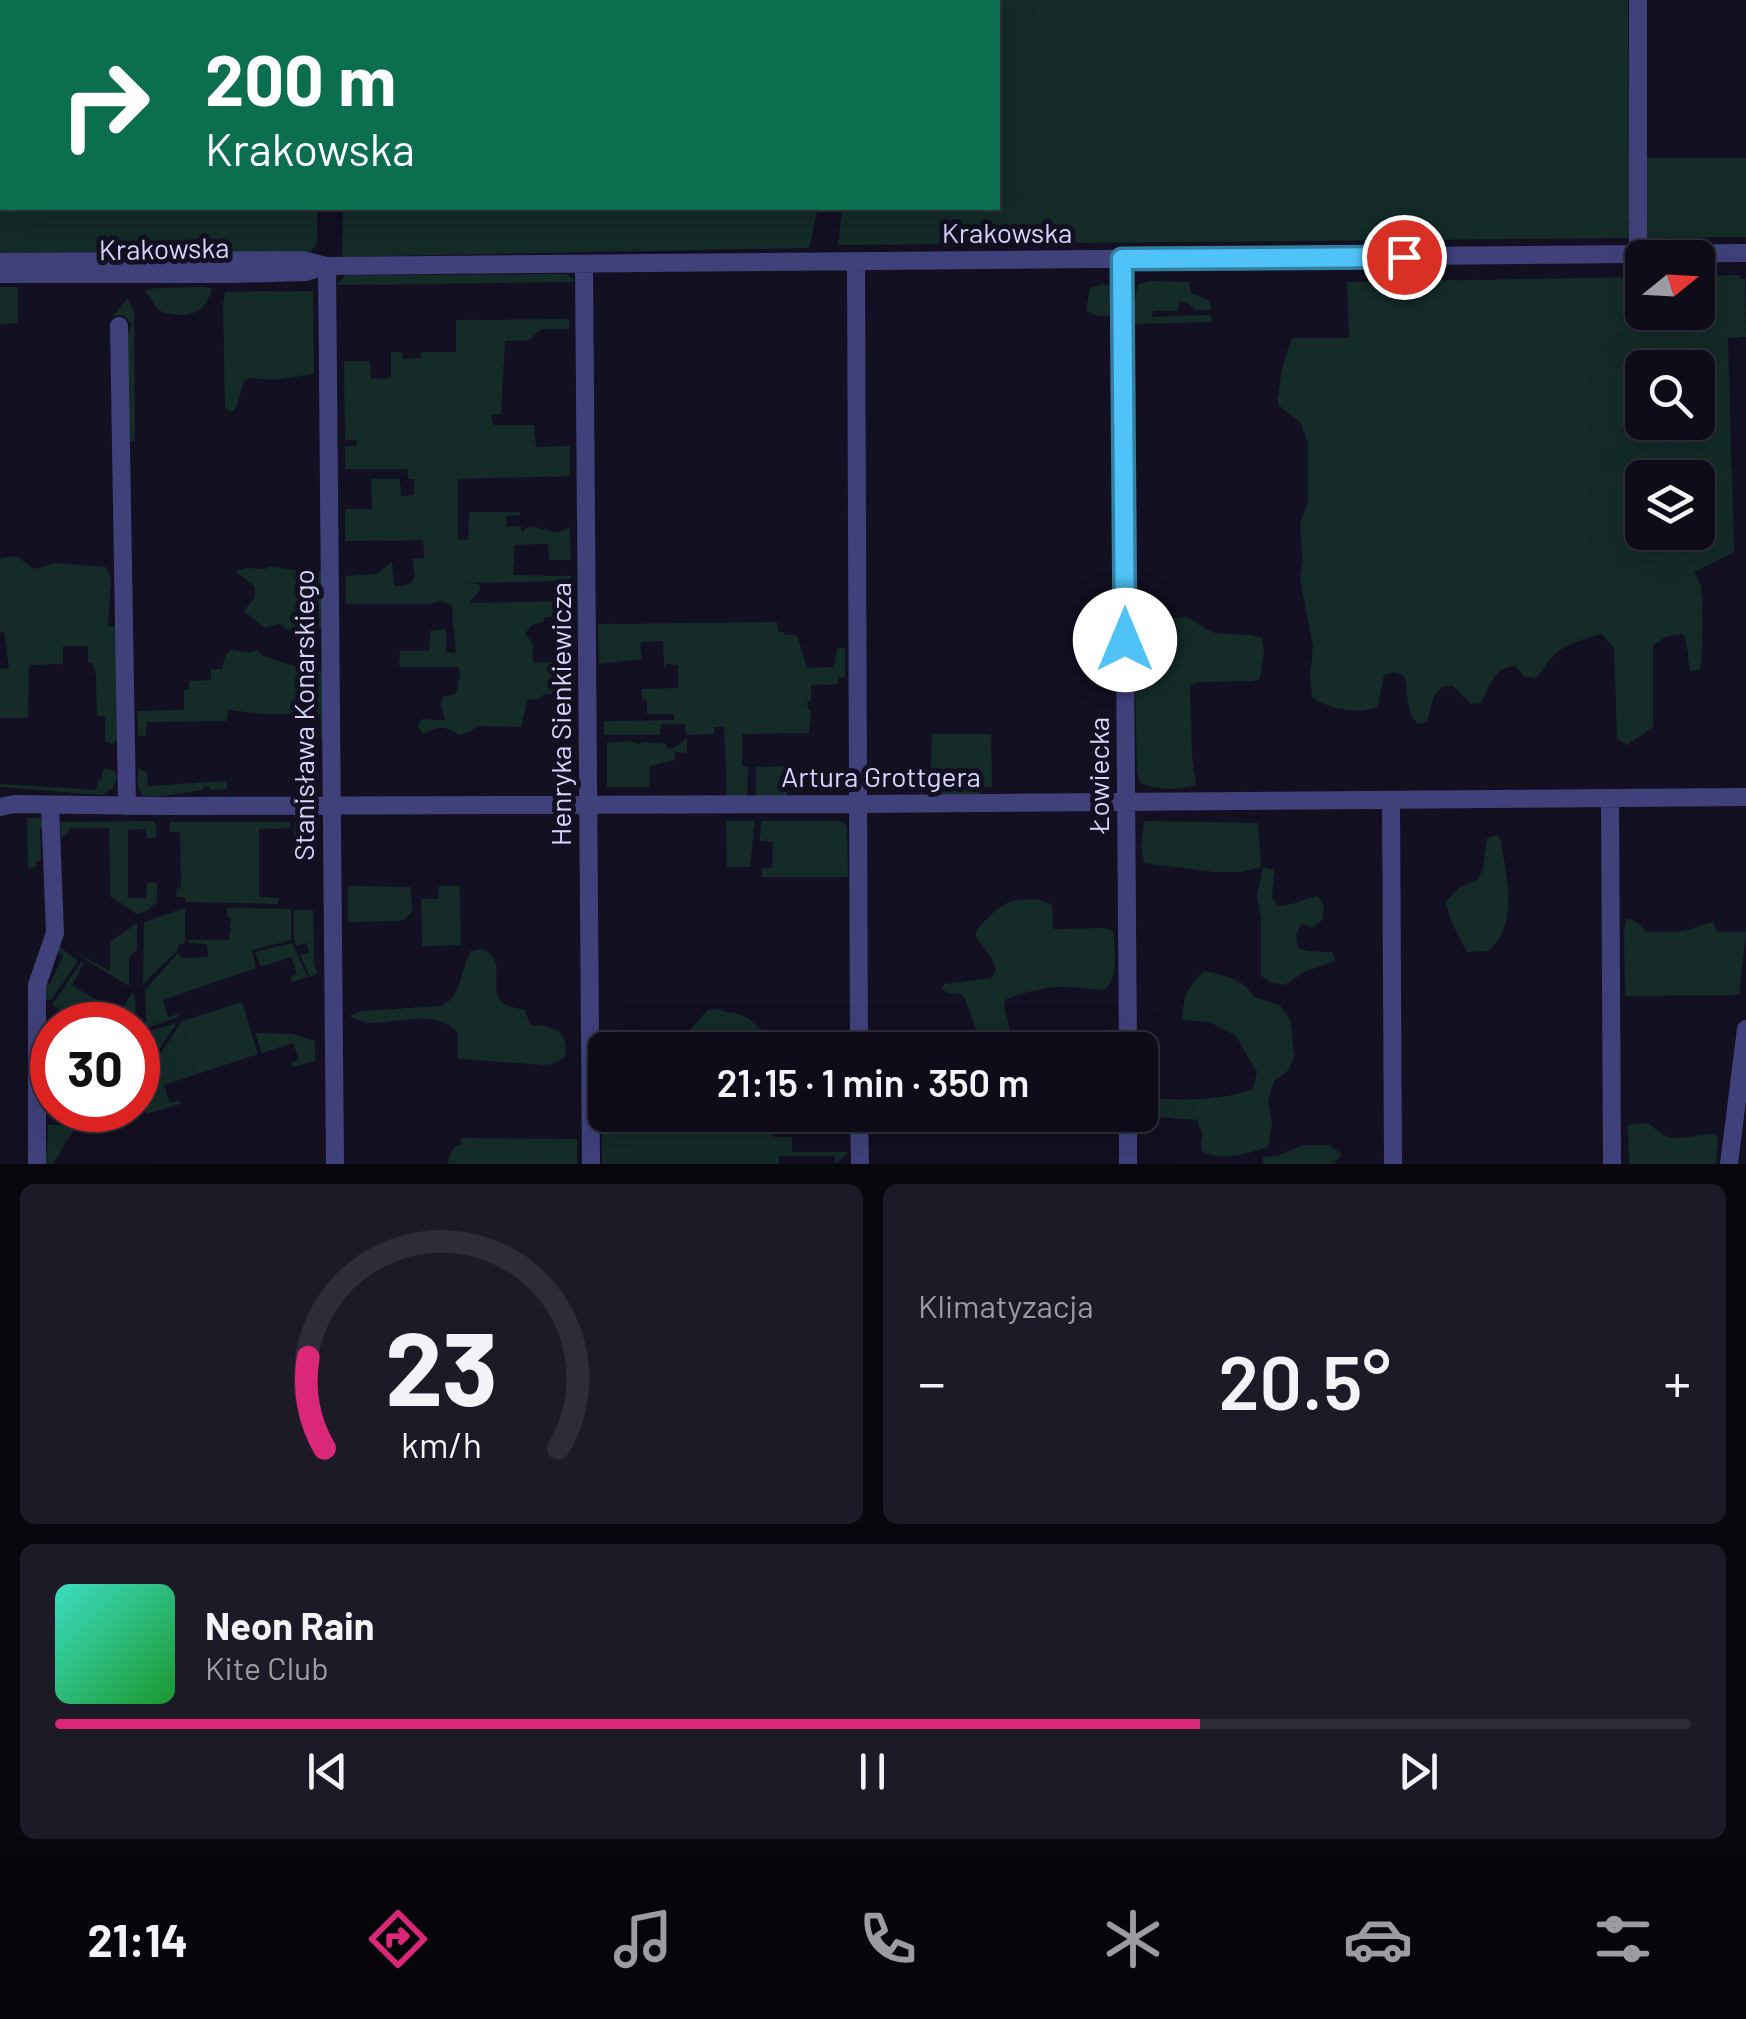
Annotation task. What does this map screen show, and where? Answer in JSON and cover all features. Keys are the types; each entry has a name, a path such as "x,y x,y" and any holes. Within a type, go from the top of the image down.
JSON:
{"street":[{"path":"1638,0 1638,240"},
{"name":"Krakowska","path":"1715,253 1746,253"},
{"name":"Krakowska","path":"0,262 302,260 328,266 1625,254"},
{"name":"Łowiecka","path":"1122,259 1128,1032"},
{"path":"192,260 208,274"},
{"path":"856,262 859,1032"},
{"name":"Henryka Sienkiewicza","path":"584,264 591,1164"},
{"name":"Krakowska","path":"0,274 306,272 328,266"},
{"name":"Stanisława Konarskiego","path":"328,266 334,1164"},
{"path":"119,326 127,806"},
{"name":"Artura Grottgera","path":"5,804 858,804 1746,797"},
{"path":"1610,798 1612,1164"},
{"path":"1391,800 1393,1164"},
{"path":"37,1164 37,984 55,932 50,805"},
{"path":"1729,1164 1746,1029"},
{"path":"859,1132 860,1164"},
{"path":"1128,1132 1128,1164"}],"green space":[{"path":"1000,0 1628,0 1629,158 1746,158 1746,237 838,245 842,210 1000,210"},
{"path":"0,210 317,210 317,243 310,253 0,258"},
{"path":"343,210 818,210 809,248 342,257"},
{"path":"567,274 576,282 336,285 346,275"},
{"path":"1739,275 1745,279 1746,337 1728,338 1734,552 1694,572 1702,593 1700,670 1690,671 1683,634 1665,637 1653,646 1653,727 1627,745 1617,739 1614,648 1602,634 1560,650 1535,678 1524,676 1515,666 1502,670 1481,703 1471,704 1453,686 1442,687 1434,696 1427,722 1418,724 1409,708 1405,677 1395,672 1384,675 1378,707 1344,710 1312,697 1313,646 1300,579 1300,523 1308,503 1308,444 1301,423 1278,405 1279,389 1293,338 1349,338 1347,282 1625,277 1625,330 1715,330 1715,276"},
{"path":"1189,282 1191,293 1208,300 1211,310 1195,310 1180,301 1177,311 1153,311 1152,317 1211,315 1212,322 1135,324 1132,314 1138,284"},
{"path":"1102,284 1116,286 1116,315 1100,316 1086,310 1090,288"},
{"path":"0,287 18,287 18,323 0,324"},
{"path":"155,288 212,288 209,298 199,310 185,315 159,311 145,291"},
{"path":"313,291 314,374 274,380 250,378 244,381 236,408 232,412 225,408 225,292"},
{"path":"128,298 134,312 135,441 128,441 126,337 131,323 123,315 113,316"},
{"path":"569,319 569,329 541,329 529,340 505,341 501,414 491,415 493,425 534,425 536,447 570,446 570,476 458,479 458,540 468,540 469,512 520,512 506,516 507,527 521,526 521,533 530,526 558,533 570,527 571,560 549,560 548,544 515,545 513,575 571,576 571,581 466,583 479,584 481,589 469,603 571,601 571,617 545,617 525,633 533,644 535,663 569,664 568,692 527,700 521,727 478,726 459,735 442,728 423,734 418,727 421,719 445,720 441,704 443,697 456,694 459,667 399,667 400,651 429,651 430,631 446,629 446,652 455,653 453,606 442,601 346,604 346,576 376,574 392,562 394,586 404,586 415,575 412,559 424,558 423,540 345,541 345,509 372,509 371,479 400,479 401,496 414,495 414,479 408,479 407,469 345,469 345,446 356,446 357,440 345,440 344,361 370,361 371,379 391,378 391,352 402,352 403,359 421,358 421,352 456,352 456,320"},
{"path":"16,556 35,569 56,563 106,567 111,578 108,626 116,627 118,739 113,744 105,741 105,716 97,716 96,676 92,663 88,663 88,646 63,646 63,664 29,665 28,718 0,718 0,669 9,668 4,632 0,632 0,558"},
{"path":"269,566 298,571 313,567 324,576 324,627 317,628 305,619 301,633 294,634 279,624 265,628 244,611 255,597 255,587 235,571"},
{"path":"1186,617 1212,632 1262,638 1260,679 1190,685 1196,785 1154,787 1140,783 1137,771 1134,633 1139,619"},
{"path":"777,622 778,632 798,638 807,668 834,667 837,648 845,648 845,677 838,677 838,684 811,685 811,701 807,701 811,710 809,733 742,734 742,766 748,767 747,798 727,798 724,727 714,727 714,734 686,735 685,724 661,724 660,735 604,735 604,721 674,720 674,714 647,714 642,689 678,688 678,665 666,664 664,669 663,641 642,642 642,659 599,664 598,624"},
{"path":"231,650 256,650 294,666 310,663 322,672 325,738 321,740 320,714 228,710 227,721 147,722 146,736 138,736 137,711 184,710 184,690 189,689 189,681 211,680 211,669 222,669"},
{"path":"932,734 991,734 992,787 981,787 980,796 930,796"},
{"path":"687,738 687,753 675,752 674,760 650,766 649,787 607,787 607,743 666,744 668,749"},
{"path":"787,766 787,797 756,797 756,767"},
{"path":"106,768 115,771 116,779 111,789 101,795 0,787 96,790"},
{"path":"138,768 147,773 148,786 227,781 227,789 203,787 164,796 143,796 138,788"},
{"path":"27,818 44,818 46,828 40,829 41,861 28,868"},
{"path":"153,821 156,838 147,838 146,829 128,830 128,898 146,898 147,883 157,883 157,902 137,914 110,896 109,828 71,828 61,837 60,822"},
{"path":"726,821 755,821 750,867 727,867"},
{"path":"761,821 840,821 847,826 848,877 762,877 762,868 772,868 773,842 760,841"},
{"path":"1144,821 1258,823 1261,867 1214,872 1144,863"},
{"path":"170,822 290,822 290,828 259,829 259,897 279,898 278,904 186,902 185,897 177,897 176,889 181,888 180,832 170,832"},
{"path":"294,822 313,822 313,856 294,856"},
{"path":"1497,835 1507,882 1505,926 1489,951 1467,952 1446,902 1459,888 1477,880 1483,870 1487,838"},
{"path":"1263,867 1274,870 1272,899 1278,906 1318,896 1324,906 1323,919 1314,927 1301,924 1296,935 1298,948 1332,952 1335,961 1304,972 1285,985 1261,976 1257,896"},
{"path":"459,874 461,945 422,946 421,899 438,899 439,886 459,886"},
{"path":"348,886 411,887 412,912 399,921 348,922"},
{"path":"1037,899 1052,905 1053,929 1113,931 1115,953 1110,983 1106,989 1056,987 1006,999 1010,1030 1024,1032 977,1032 965,999 960,993 950,994 942,989 944,984 991,978 995,965 975,933 992,914 1015,900"},
{"path":"185,908 185,943 178,944 178,950 143,984 144,922"},
{"path":"227,908 291,909 291,940 252,950 256,968 163,1000 168,1017 179,1017 160,1023 160,1002 145,1002 145,990 178,953 182,958 208,957 207,944 188,943 189,940 229,940 231,918 227,917"},
{"path":"294,910 313,910 317,974 310,977 300,955 309,952 306,943 296,946 294,940"},
{"path":"1626,919 1635,921 1646,932 1685,930 1713,922 1717,932 1746,932 1739,995 1625,996"},
{"path":"137,923 137,949 129,957 129,986 81,957 110,971 110,942"},
{"path":"292,943 308,977 292,982 290,977 297,974 291,957 261,967 255,952"},
{"path":"59,946 78,961 51,1000 41,1000 43,981 50,984 63,955 55,951"},
{"path":"480,949 491,954 495,962 500,1000 524,1009 531,1025 563,1035 565,1057 546,1065 458,1059 458,1033 439,1021 372,1023 349,1016 361,1011 441,1006 457,990 471,951"},
{"path":"84,963 72,985 100,1002 54,1002"},
{"path":"1204,971 1232,979 1254,997 1281,1006 1291,1022 1294,1057 1288,1071 1274,1081 1268,1101 1272,1123 1268,1147 1233,1156 1208,1154 1201,1150 1202,1133 1197,1120 1158,1117 1158,1098 1203,1099 1253,1089 1257,1072 1236,1036 1209,1022 1183,1020 1187,993"},
{"path":"242,1002 258,1054 164,1085 170,1103 179,1100 181,1104 160,1110 160,1054 182,1021"},
{"path":"708,1010 738,1014 767,1032 688,1032"},
{"path":"177,1023 160,1048 160,1028"},
{"path":"255,1033 293,1034 315,1041 315,1061 293,1067 292,1062 299,1060 293,1043 262,1053"},
{"path":"1646,1123 1671,1138 1715,1134 1716,1164 1629,1164 1628,1125"},
{"path":"48,1132 72,1132 53,1164 41,1164 47,1152"},
{"path":"602,1132 773,1132 773,1137 792,1137 792,1152 849,1152 835,1164 835,1156 779,1156 779,1164 602,1164"},
{"path":"461,1138 577,1139 577,1164 448,1164 451,1152 461,1145"},
{"path":"1303,1145 1329,1145 1342,1154 1334,1164 1263,1164 1263,1157 1277,1156"}],"route":[{"path":"1125,640 1122,259 1404,257"}]}
